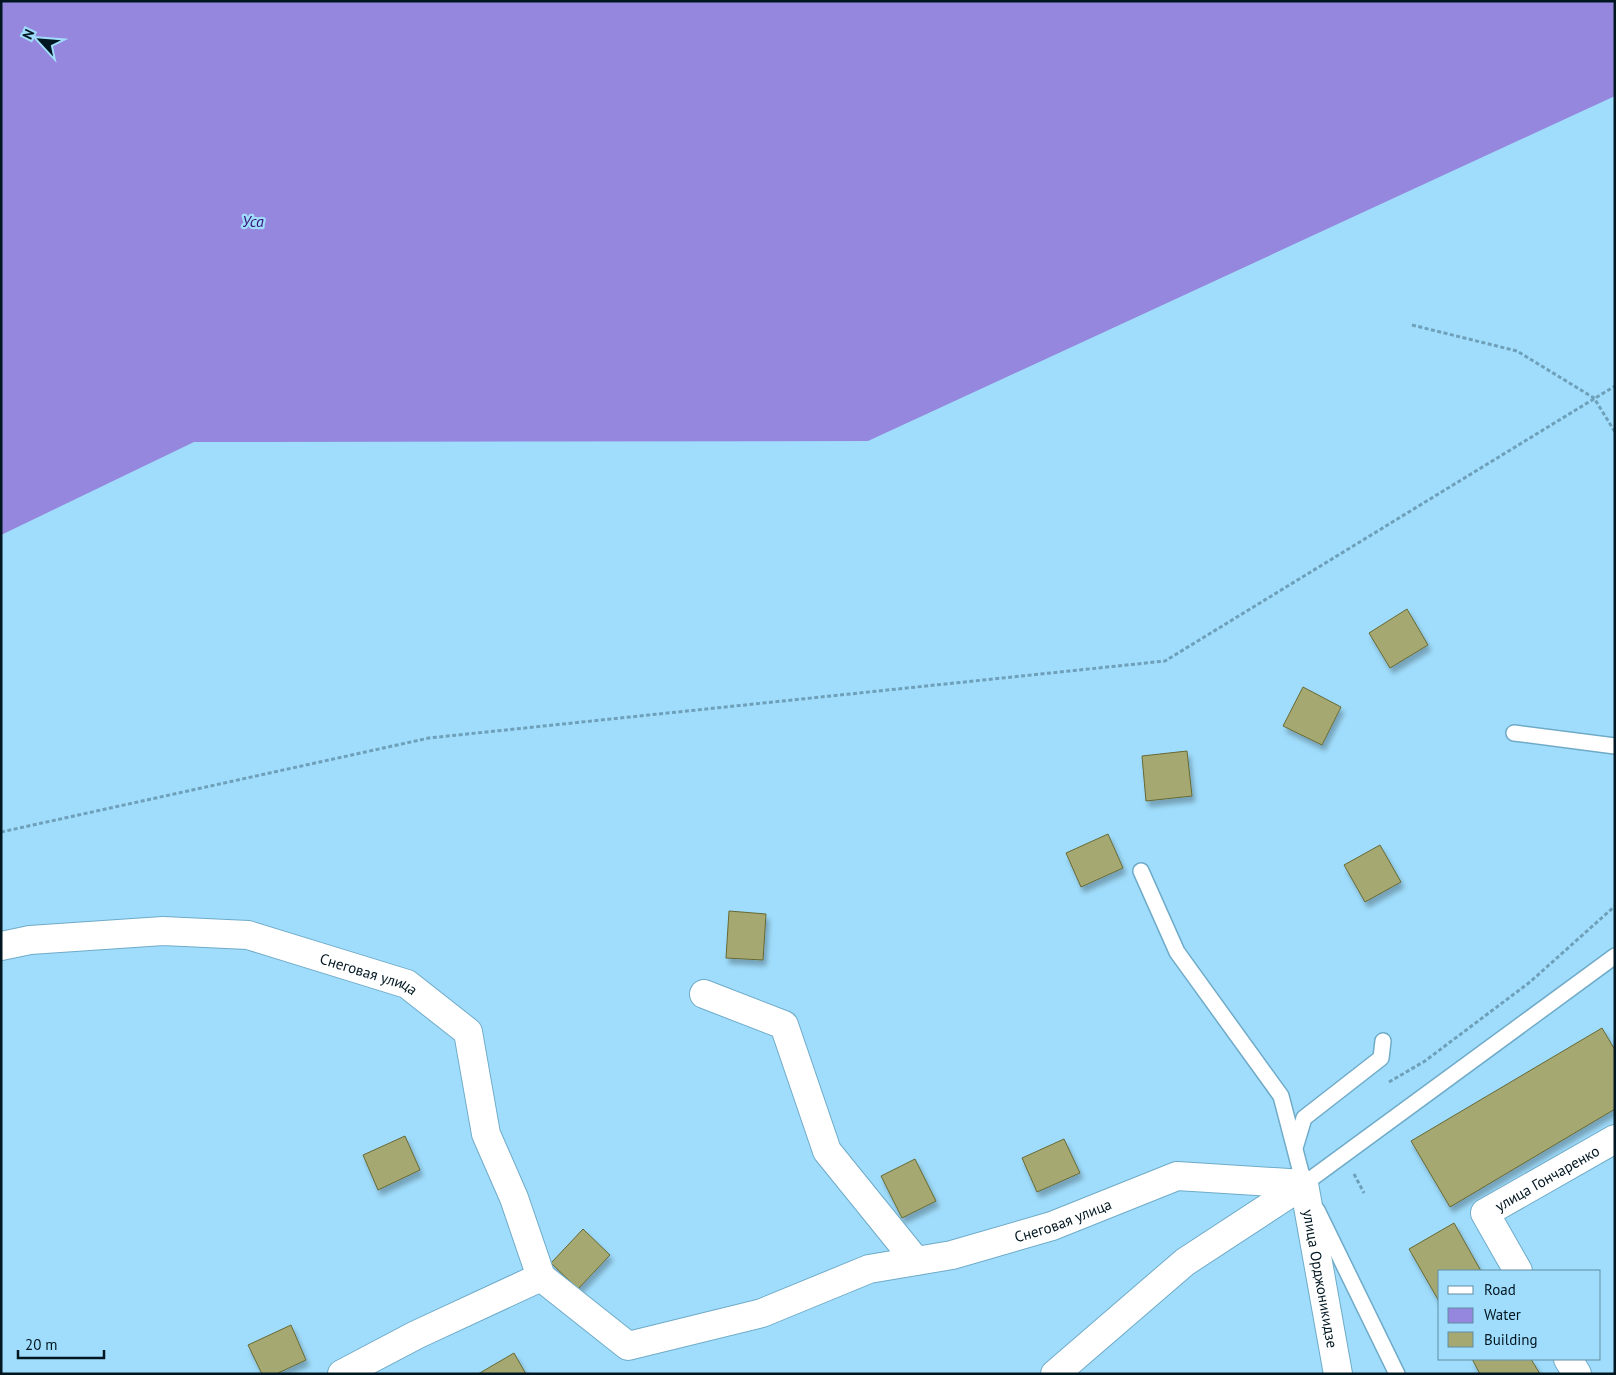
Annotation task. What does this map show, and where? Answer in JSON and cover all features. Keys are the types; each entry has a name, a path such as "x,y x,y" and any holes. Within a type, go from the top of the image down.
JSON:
{"street":[{"name":"Снеговая улица","path":"1,946 30,940 163,931 248,935 407,984 468,1032 486,1134 514,1198 541,1277 628,1346 762,1313 869,1269 952,1255 1052,1226 1177,1176 1304,1184"},
{"path":"704,994 784,1025 827,1151 916,1261"},
{"name":"улица Гончаренко","path":"1517,1270 1485,1213 1615,1139"},
{"path":"1056,1374 1185,1262 1304,1184"},
{"name":"улица Орджоникидзе","path":"1304,1184 1338,1374"},
{"path":"342,1374 416,1335 541,1277"},
{"path":"1569,1360 1577,1374"}],"lane":[{"path":"1514,732 1615,746"},
{"path":"1141,871 1177,952 1281,1096 1304,1184 1397,1374"},
{"path":"1304,1184 1615,956"},
{"path":"1295,1148 1304,1118 1381,1058 1383,1041"}],"path":[{"path":"1412,325 1517,351 1594,398 1615,432"},
{"path":"1,832 429,738 1165,661 1615,386"}],"water":[{"name":"Уса","path":"1,1 1615,1 1615,96 868,441 194,442 1,535"}],"building":[{"path":"1407,609 1428,645 1390,668 1369,633"},
{"path":"1303,687 1341,707 1322,745 1283,726"},
{"path":"1187,751 1192,796 1146,801 1142,756"},
{"path":"1108,834 1123,868 1081,887 1066,853"},
{"path":"1380,845 1401,882 1365,902 1344,865"},
{"path":"729,911 766,914 763,960 726,958"},
{"path":"1602,1028 1615,1050 1615,1109 1450,1207 1411,1141"},
{"path":"405,1136 420,1170 378,1190 363,1155"},
{"path":"1064,1139 1080,1173 1037,1192 1022,1158"},
{"path":"915,1159 936,1201 902,1218 881,1176"},
{"path":"1454,1223 1480,1270 1438,1270 1438,1300 1409,1249"},
{"path":"583,1229 610,1255 578,1289 551,1263"},
{"path":"291,1325 306,1360 276,1374 262,1374 248,1345"},
{"path":"514,1353 526,1374 478,1374"},
{"path":"1473,1360 1532,1360 1540,1374 1480,1374"}]}
